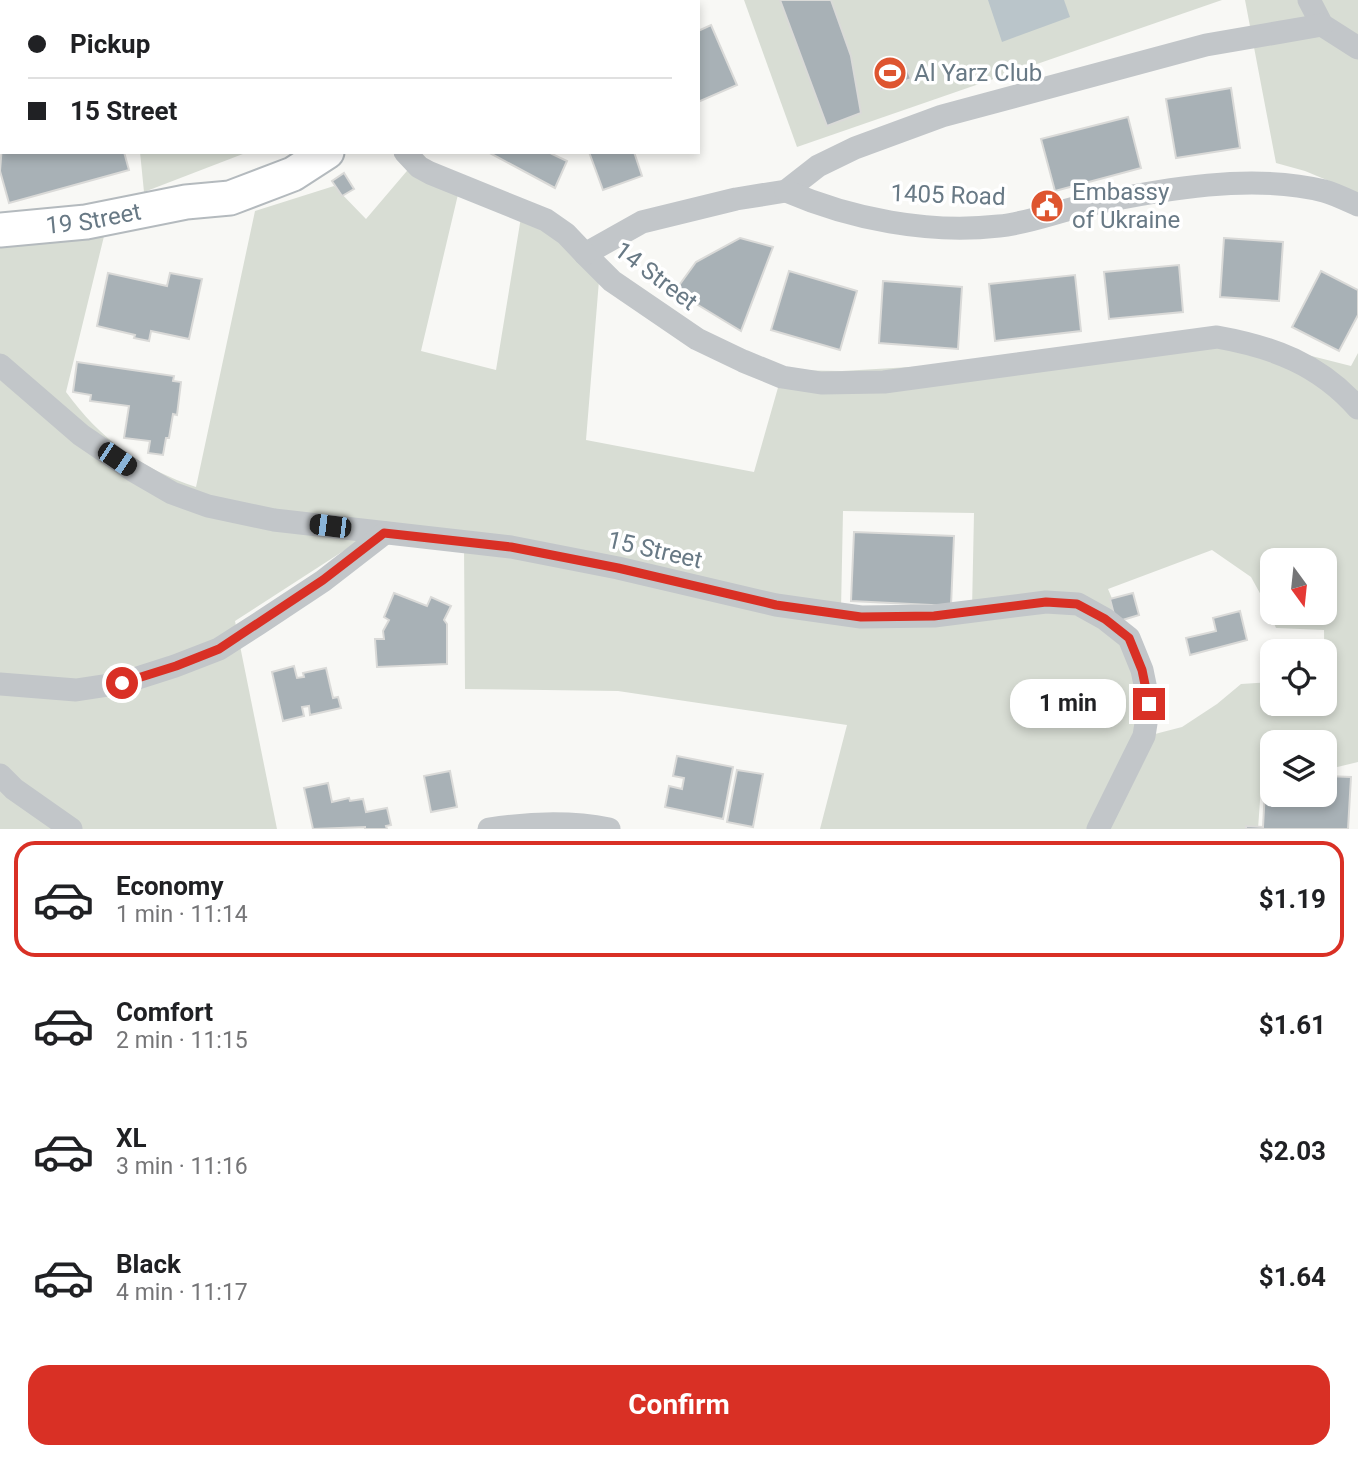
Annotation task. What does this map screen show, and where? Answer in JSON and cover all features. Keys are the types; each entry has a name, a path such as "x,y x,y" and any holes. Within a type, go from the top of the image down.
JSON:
{"main road":[{"name":"19 Street","path":"186,202 222,177 280,154"},
{"name":"19 Street","path":"0,230 86,222 186,202 230,198 293,174 324,154"}],"street":[{"path":"1309,0 1322,24 1358,48"},
{"name":"14 Street","path":"1322,24 1206,45 942,116 856,148 818,166 786,191 736,199 642,222 585,254 612,281 697,339 782,377 821,383 884,382 1217,337 1257,344 1306,365 1341,388 1358,408"},
{"path":"407,154 419,167 430,173 546,220 566,234 585,254"},
{"name":"1405 Road","path":"786,191 821,206 850,214 901,223 962,227 1030,222 1090,204 1245,182 1292,184 1315,189 1358,205"},
{"name":"15 Street","path":"0,365 81,435 134,471 172,493 208,506 274,520 511,547 618,568 776,605 861,617 934,616 1046,602 1077,604 1105,619 1129,638 1142,670 1149,704 1144,736 1098,829"},
{"path":"0,684 23,688 76,690 122,683 176,666 219,649 323,580 384,533"},
{"path":"0,775 14,789 71,829"},
{"path":"489,829 531,823 589,825 609,829"}],"shaded area":[{"name":"Al Yarz Club","path":"744,0 1222,0 797,147"},
{"path":"988,0 1064,0 1070,17 1002,42"},
{"path":"1245,0 1358,0 1358,193 1305,171 1276,163"},
{"path":"140,154 243,154 144,192"},
{"path":"412,165 460,186 421,351 496,370 522,211 601,256 586,440 754,472 783,370 842,371 978,363 1240,338 1351,366 1358,353 1358,762 1337,767 1337,730 1260,730 1258,829 820,829 847,725 618,691 465,689 464,545 365,537 235,621 277,829 0,829 0,230 106,228 66,392 93,424 124,450 158,471 196,487 255,211 334,186 366,219","holes":["843,511 974,513 972,610 841,610","1260,548 1337,548 1337,625 1275,625 1276,628 1324,630 1324,639 1337,639 1337,716 1260,716 1260,683 1241,684 1182,727 1155,734 1127,634 1108,589 1212,550 1251,577 1260,593"]}],"building":[{"path":"780,0 831,0 851,56 861,113 827,126"},
{"path":"711,25 737,85 700,101 700,30"},
{"path":"907,68 911,79 881,90 877,78"},
{"path":"1231,88 1240,148 1176,158 1166,99"},
{"path":"1128,117 1141,168 1055,191 1041,139"},
{"path":"1,154 125,154 129,170 9,203 0,171"},
{"path":"492,154 552,154 567,161 555,188"},
{"path":"590,154 635,154 642,176 603,190"},
{"path":"344,173 354,189 342,196 332,181"},
{"path":"740,238 773,247 741,331 675,291 696,262"},
{"path":"1224,238 1283,242 1279,301 1220,297"},
{"path":"1179,265 1183,312 1109,319 1104,272"},
{"path":"789,271 857,291 840,350 771,330"},
{"path":"1321,271 1358,290 1358,315 1339,351 1292,327"},
{"path":"108,273 167,286 170,273 202,279 189,339 151,331 149,341 97,326"},
{"path":"1075,275 1081,331 995,341 989,284"},
{"path":"883,281 962,287 958,349 879,343"},
{"path":"77,362 174,376 173,381 181,382 177,415 173,414 163,455 148,453 150,441 124,438 129,406 90,401 91,395 73,392"},
{"path":"854,532 954,536 951,606 851,601"},
{"path":"394,593 427,606 431,597 451,606 444,620 447,624 447,664 377,667 375,639 384,639 383,631 389,620 384,617"},
{"path":"1133,593 1139,615 1116,622 1110,599"},
{"path":"1240,611 1247,640 1190,655 1186,638 1216,631 1213,618"},
{"path":"294,666 297,678 304,677 303,673 326,668 333,698 338,697 341,708 310,715 309,706 302,707 304,716 283,721 272,672"},
{"path":"677,756 733,767 723,819 665,807 669,786 682,789 684,778 673,776"},
{"path":"737,770 763,774 753,827 727,822"},
{"path":"450,771 457,807 431,812 424,776"},
{"path":"1337,776 1351,777 1348,829 1246,829 1246,826 1263,827 1264,807 1337,807"},
{"path":"328,783 332,802 349,798 350,801 363,799 366,812 387,808 391,825 386,826 387,829 313,829 304,788"}],"place":[{"name":"Al Yarz Club","path":"890,73"},
{"name":"Embassy of Ukraine","path":"1047,206"}],"route":[{"path":"122,683 219,649 323,580 384,533 511,547 618,568 776,605 861,617 934,616 1046,602 1077,604 1105,619 1129,638 1142,670 1149,704"}]}
